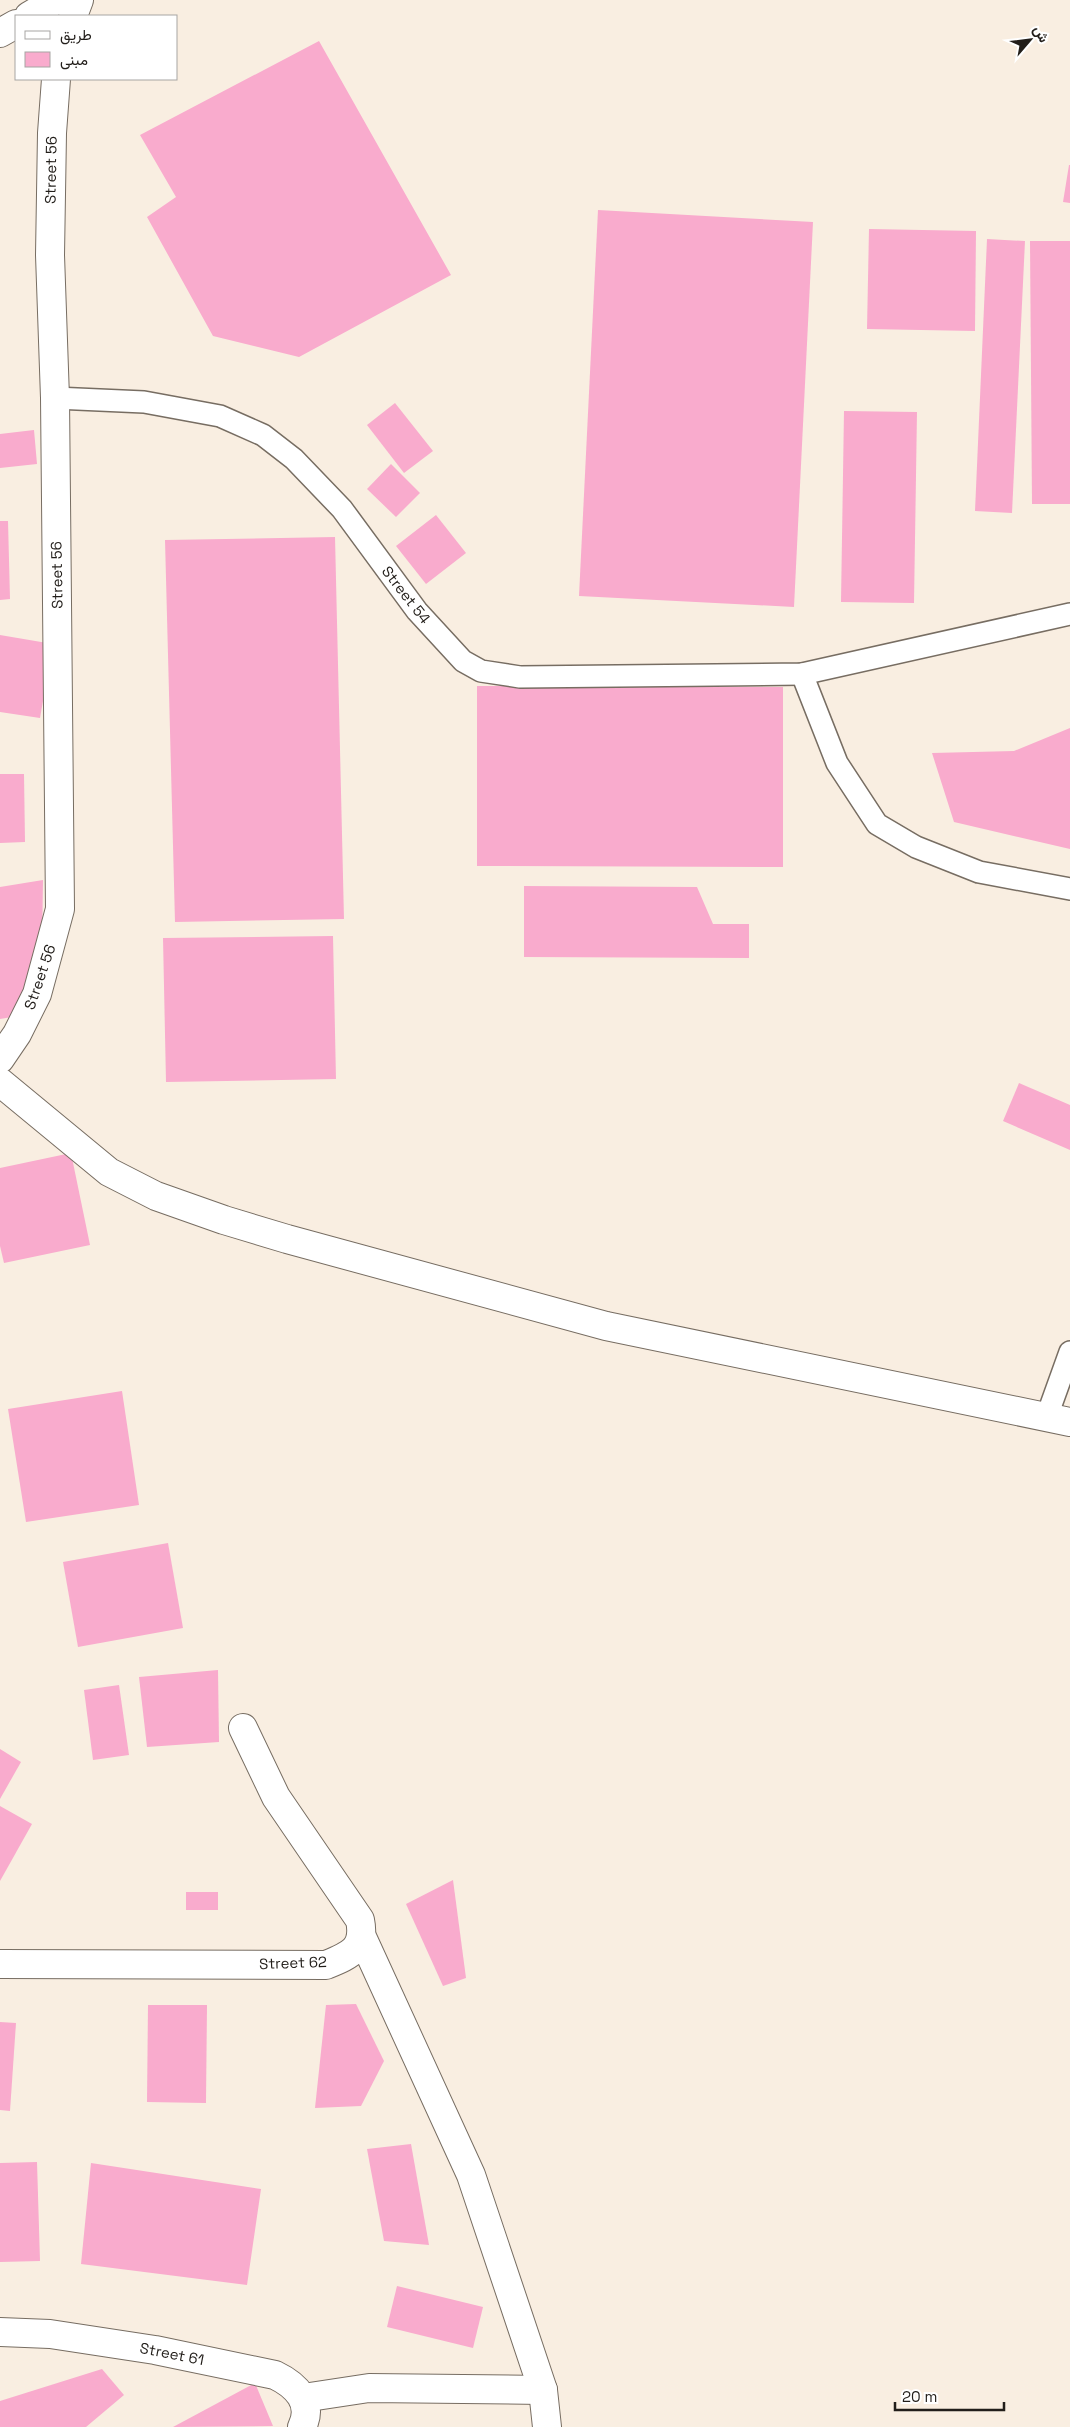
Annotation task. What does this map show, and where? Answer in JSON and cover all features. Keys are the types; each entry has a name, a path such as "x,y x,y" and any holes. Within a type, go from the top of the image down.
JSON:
{"street":[{"path":"31,15 56,0"},
{"path":"73,15 80,0"},
{"path":"0,33 15,25"},
{"name":"Street 56","path":"0,1059 17,1034 37,994 60,909 55,398 50,255 52,133 56,80"},
{"path":"0,1082 109,1172 156,1196 233,1222 606,1326 1058,1419"},
{"path":"243,1728 276,1798 360,1920 362,1937 471,2174 543,2390 547,2427"},
{"name":"Street 62","path":"0,1964 326,1965 344,1958 356,1948 362,1937"},
{"name":"Street 61","path":"0,2332 50,2334 155,2350 260,2371 290,2382 303,2398"},
{"path":"302,2427 307,2409 303,2398 369,2388 543,2390"}],"lane":[{"name":"Street 54","path":"55,398 144,402 220,416 263,435 294,458 342,509 417,612 462,662 481,671 520,677 802,674 1070,614"},
{"path":"802,674 837,763 877,824 916,847 979,872 1070,889"},
{"path":"1058,1419 1070,1352"}],"building":[{"path":"319,41 451,275 299,357 213,336 147,217 176,197 140,135"},
{"path":"1070,165 1070,203 1063,202"},
{"path":"598,210 813,222 794,607 579,596"},
{"path":"869,229 976,231 975,331 867,329"},
{"path":"987,239 1025,241 1012,513 975,511"},
{"path":"1030,241 1070,241 1070,504 1032,504"},
{"path":"395,403 433,451 404,473 367,425"},
{"path":"844,411 917,412 914,603 841,602"},
{"path":"34,430 37,464 0,468 0,434"},
{"path":"391,464 420,493 396,517 367,489"},
{"path":"436,515 466,553 426,584 396,546"},
{"path":"0,521 8,521 10,599 0,600"},
{"path":"335,537 344,919 175,922 165,540"},
{"path":"0,635 53,644 40,718 0,712"},
{"path":"477,686 783,687 783,867 477,866"},
{"path":"1070,728 1070,849 954,822 932,753 1014,751"},
{"path":"0,774 24,774 25,842 0,843"},
{"path":"43,880 42,947 18,1016 0,1019 0,887"},
{"path":"524,886 697,887 713,924 749,924 749,958 524,957"},
{"path":"333,936 336,1079 166,1082 163,938"},
{"path":"1019,1083 1070,1105 1070,1150 1003,1121"},
{"path":"71,1153 90,1245 4,1263 0,1246 0,1168"},
{"path":"122,1391 139,1505 26,1522 8,1409"},
{"path":"168,1543 183,1628 78,1647 63,1562"},
{"path":"218,1670 219,1742 147,1747 139,1677"},
{"path":"119,1685 129,1755 93,1760 84,1690"},
{"path":"0,1749 21,1762 0,1799"},
{"path":"0,1806 32,1824 0,1881"},
{"path":"453,1880 466,1978 443,1986 406,1904"},
{"path":"186,1892 218,1892 218,1910 186,1910"},
{"path":"356,2004 384,2061 361,2106 315,2108 326,2005"},
{"path":"148,2005 207,2005 206,2103 147,2102"},
{"path":"0,2022 16,2023 10,2111 0,2110"},
{"path":"411,2144 429,2245 384,2241 367,2149"},
{"path":"37,2162 40,2261 0,2262 0,2163"},
{"path":"91,2163 261,2189 247,2285 81,2264"},
{"path":"397,2286 483,2307 473,2348 387,2327"},
{"path":"102,2369 124,2395 86,2427 0,2427 0,2401"},
{"path":"255,2383 273,2426 173,2427"}]}
